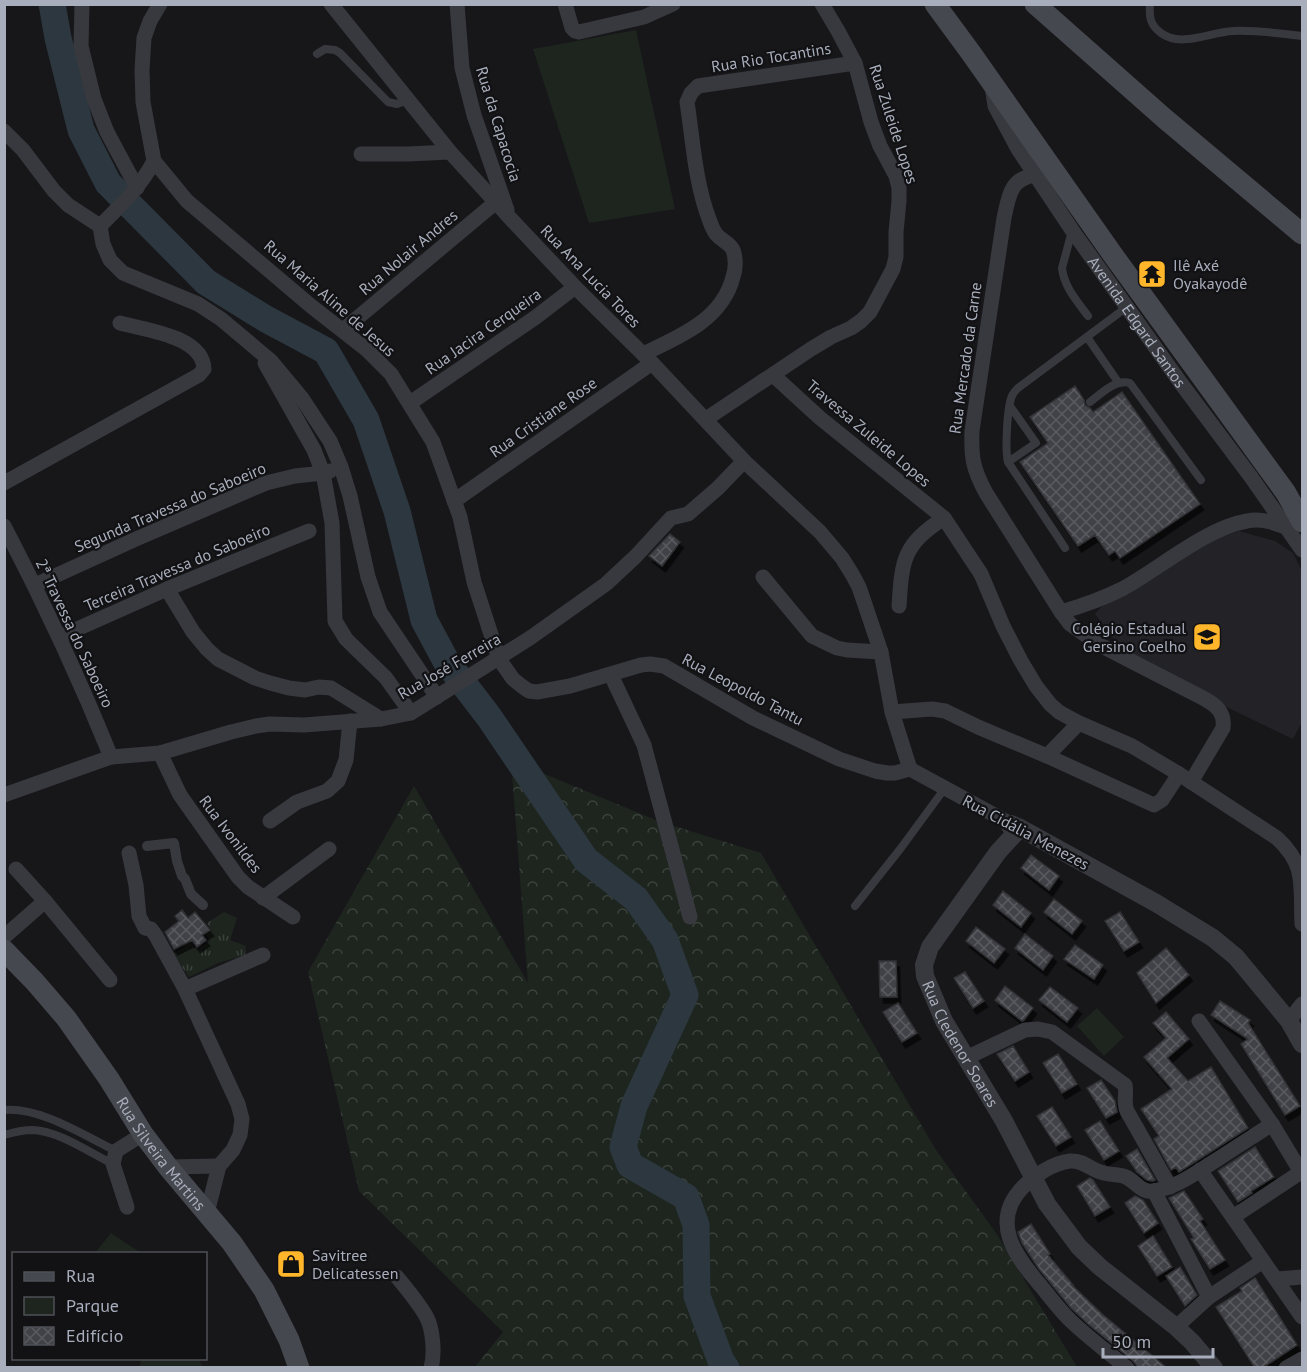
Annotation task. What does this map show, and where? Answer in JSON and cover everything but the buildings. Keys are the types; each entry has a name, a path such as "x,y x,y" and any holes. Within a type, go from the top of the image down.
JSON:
{"main road":[{"name":"Avenida Edgard Santos","path":"935,4 1286,493 1295,525"},
{"path":"1035,4 1164,118 1302,234"},
{"name":"Rua Silveira Martins","path":"4,950 66,1018 109,1079 143,1134 232,1243 264,1290 289,1340 299,1368"}],"street":[{"path":"82,4 81,46 94,99 106,132 137,188"},
{"path":"100,226 137,188 154,161 143,102 142,70 144,38 150,21 160,4"},
{"name":"Rua Ana Lucia Tores","path":"331,4 450,152 510,218 744,461 820,532 842,558 859,587 881,652"},
{"name":"Rua da Capacocia","path":"457,4 462,68 471,105 510,218"},
{"path":"565,4 572,28 579,32 644,17 673,4"},
{"name":"Rua Zuleide Lopes","path":"706,419 811,349 861,321 870,312 893,269 896,257 899,201 896,176 880,146 871,122 855,63 822,4"},
{"name":"Rua Rio Tocantins","path":"648,359 690,331 720,305 731,286 735,271 733,248 714,230 703,197 696,168 687,102 691,93 698,86 855,63"},
{"name":"Avenida Edgard Santos","path":"992,83 995,106 1018,149 1072,230 1180,382 1251,477 1295,525 1302,550"},
{"path":"4,131 68,205 100,226 103,244 110,260 123,273 198,304 256,347 286,378 330,441 341,467 350,495 368,577 380,612 437,697"},
{"path":"361,154 450,152"},
{"name":"Rua Maria Aline de Jesus","path":"154,161 187,201 311,306 366,349 391,374 433,442 464,533 474,582 499,659"},
{"name":"Rua Mercado da Carne","path":"1036,175 1027,176 1013,187 1004,218 972,431 971,447 976,476 1070,624 1098,644 1203,698 1219,709 1223,718 1223,728 1185,778 1154,805 1047,756"},
{"name":"Rua Nolair Andres","path":"343,330 496,202"},
{"name":"Rua Jacira Cerqueira","path":"410,403 536,317 575,287"},
{"path":"4,483 200,375 204,369 204,362 200,355 185,342 120,323"},
{"path":"256,347 314,450 323,473 332,523 334,621 346,639 386,678 411,712"},
{"name":"Rua Cristiane Rose","path":"454,501 648,359"},
{"name":"Travessa Zuleide Lopes","path":"773,375 820,418 944,518 981,574 1021,661 1036,686 1054,708 1079,723 1132,746 1185,778 1288,847 1300,864 1302,924"},
{"name":"Rua José Ferreira","path":"4,795 111,757 160,753 231,732 270,724 303,725 381,719 411,712 499,659 568,613 606,584 671,518 688,514 744,461"},
{"name":"Segunda Travessa do Saboeiro","path":"35,585 266,483 295,476 323,473 341,467"},
{"path":"899,606 901,576 910,549 916,539 944,518"},
{"path":"1061,612 1095,602 1120,590 1204,538 1225,528 1247,521 1261,520 1295,525"},
{"name":"2ª Travessa do Saboeiro","path":"4,526 35,585 111,757"},
{"name":"Terceira Travessa do Saboeiro","path":"59,638 167,589 309,531"},
{"path":"763,577 812,636 837,648 881,652 892,712 910,769"},
{"path":"167,589 193,632 218,659 255,678 289,688 305,690 319,687 331,688 381,719"},
{"name":"Rua Leopoldo Tantu","path":"499,659 513,679 529,691 537,692 570,686 641,665 664,666 753,718 839,759 887,773 910,769"},
{"path":"611,675 644,746 690,917"},
{"path":"892,712 932,709 945,711 1047,756 1079,723"},
{"path":"270,820 297,802 327,791 338,781 346,760 350,721"},
{"name":"Rua Ivonildes","path":"160,753 180,795 229,865 248,887 293,917"},
{"name":"Rua Cidália Menezes","path":"910,769 1156,903 1213,938 1236,957 1297,1031"},
{"name":"Rua Cledenor Soares","path":"1015,826 930,947 924,965 925,976 944,1021 1004,1121 1047,1204 1079,1247 1100,1267 1176,1327 1214,1368"},
{"path":"147,846 174,843 182,876 191,894 203,905"},
{"path":"263,898 329,849"},
{"path":"129,853 140,916 145,928 151,929 156,936 185,989 238,1104 242,1119 240,1135 233,1150 219,1167 207,1213"},
{"path":"16,869 111,980"},
{"path":"4,937 45,901"},
{"path":"185,989 263,955"},
{"path":"1297,1031 1302,1004"},
{"path":"1199,1021 1272,1124 1302,1172 1233,1217"},
{"path":"966,1058 1025,1030 1038,1029 1052,1032 1125,1085 1127,1111 1170,1187"},
{"path":"1127,1368 1066,1316 1025,1268 1014,1251 1009,1238 1007,1221 1010,1206 1017,1193 1033,1177 1069,1161 1082,1163 1104,1173 1119,1174 1134,1181 1147,1192 1170,1187 1272,1124"},
{"path":"127,1207 114,1158 143,1134"},
{"path":"168,1167 219,1167"},
{"path":"1200,1170 1302,1317"},
{"path":"1154,1191 1209,1297"},
{"path":"1176,1327 1209,1297 1263,1261"},
{"path":"397,1277 427,1317 434,1359 431,1368"},
{"path":"1277,1279 1302,1277"},
{"path":"1286,1368 1302,1359"}],"lane":[{"path":"1150,4 1149,17 1154,27 1164,35 1176,39 1190,39 1231,31 1302,36"},
{"path":"317,54 325,49 335,50 388,102 397,104 407,100"},
{"path":"1072,230 1062,268 1063,274 1065,282 1088,316"},
{"path":"1065,548 1008,462 1006,454 1012,396 1018,388 1127,308"},
{"path":"1087,337 1118,382"},
{"path":"1090,402 1118,382 1130,383 1201,480"},
{"path":"1008,462 1036,443 1010,405"},
{"path":"855,906 945,788"},
{"path":"4,1110 36,1113 62,1124 114,1158"},
{"path":"4,1135 35,1130 114,1158"}],"shaded area":[{"name":"Colégio Estadual Gersino Coelho","path":"1239,531 1275,541 1293,553 1302,571 1302,722 1293,739 1129,660 1095,614 1102,606 1201,543"}],"green space":[{"path":"636,30 675,209 589,223 533,49"},
{"path":"511,760 658,821 761,853 936,1150 996,1233 1077,1367 475,1367 503,1332 359,1191 308,972 414,786 528,983"},
{"path":"224,912 237,918 230,940 246,946 245,955 218,963 189,977 173,954 185,947 189,941 197,949 210,941 206,935 212,931 207,923"},
{"path":"1097,1008 1124,1037 1104,1056 1077,1026"},
{"path":"111,1233 140,1252 96,1252"},
{"path":"141,1360 199,1360 202,1367 140,1367"}],"waterway":[{"path":"52,4 81,130 108,183 206,282 266,319 326,351 366,420 397,511 424,620 446,661 489,717 586,860 636,899 665,940 685,995 634,1106 623,1147 630,1165 686,1197 696,1225 697,1296 721,1361 726,1368"}],"place":[{"name":"Ilê Axé Oyakayodê","path":"1152,274"},
{"name":"Colégio Estadual Gersino Coelho","path":"1207,637"},
{"name":"Savitree Delicatessen","path":"291,1264"}]}
